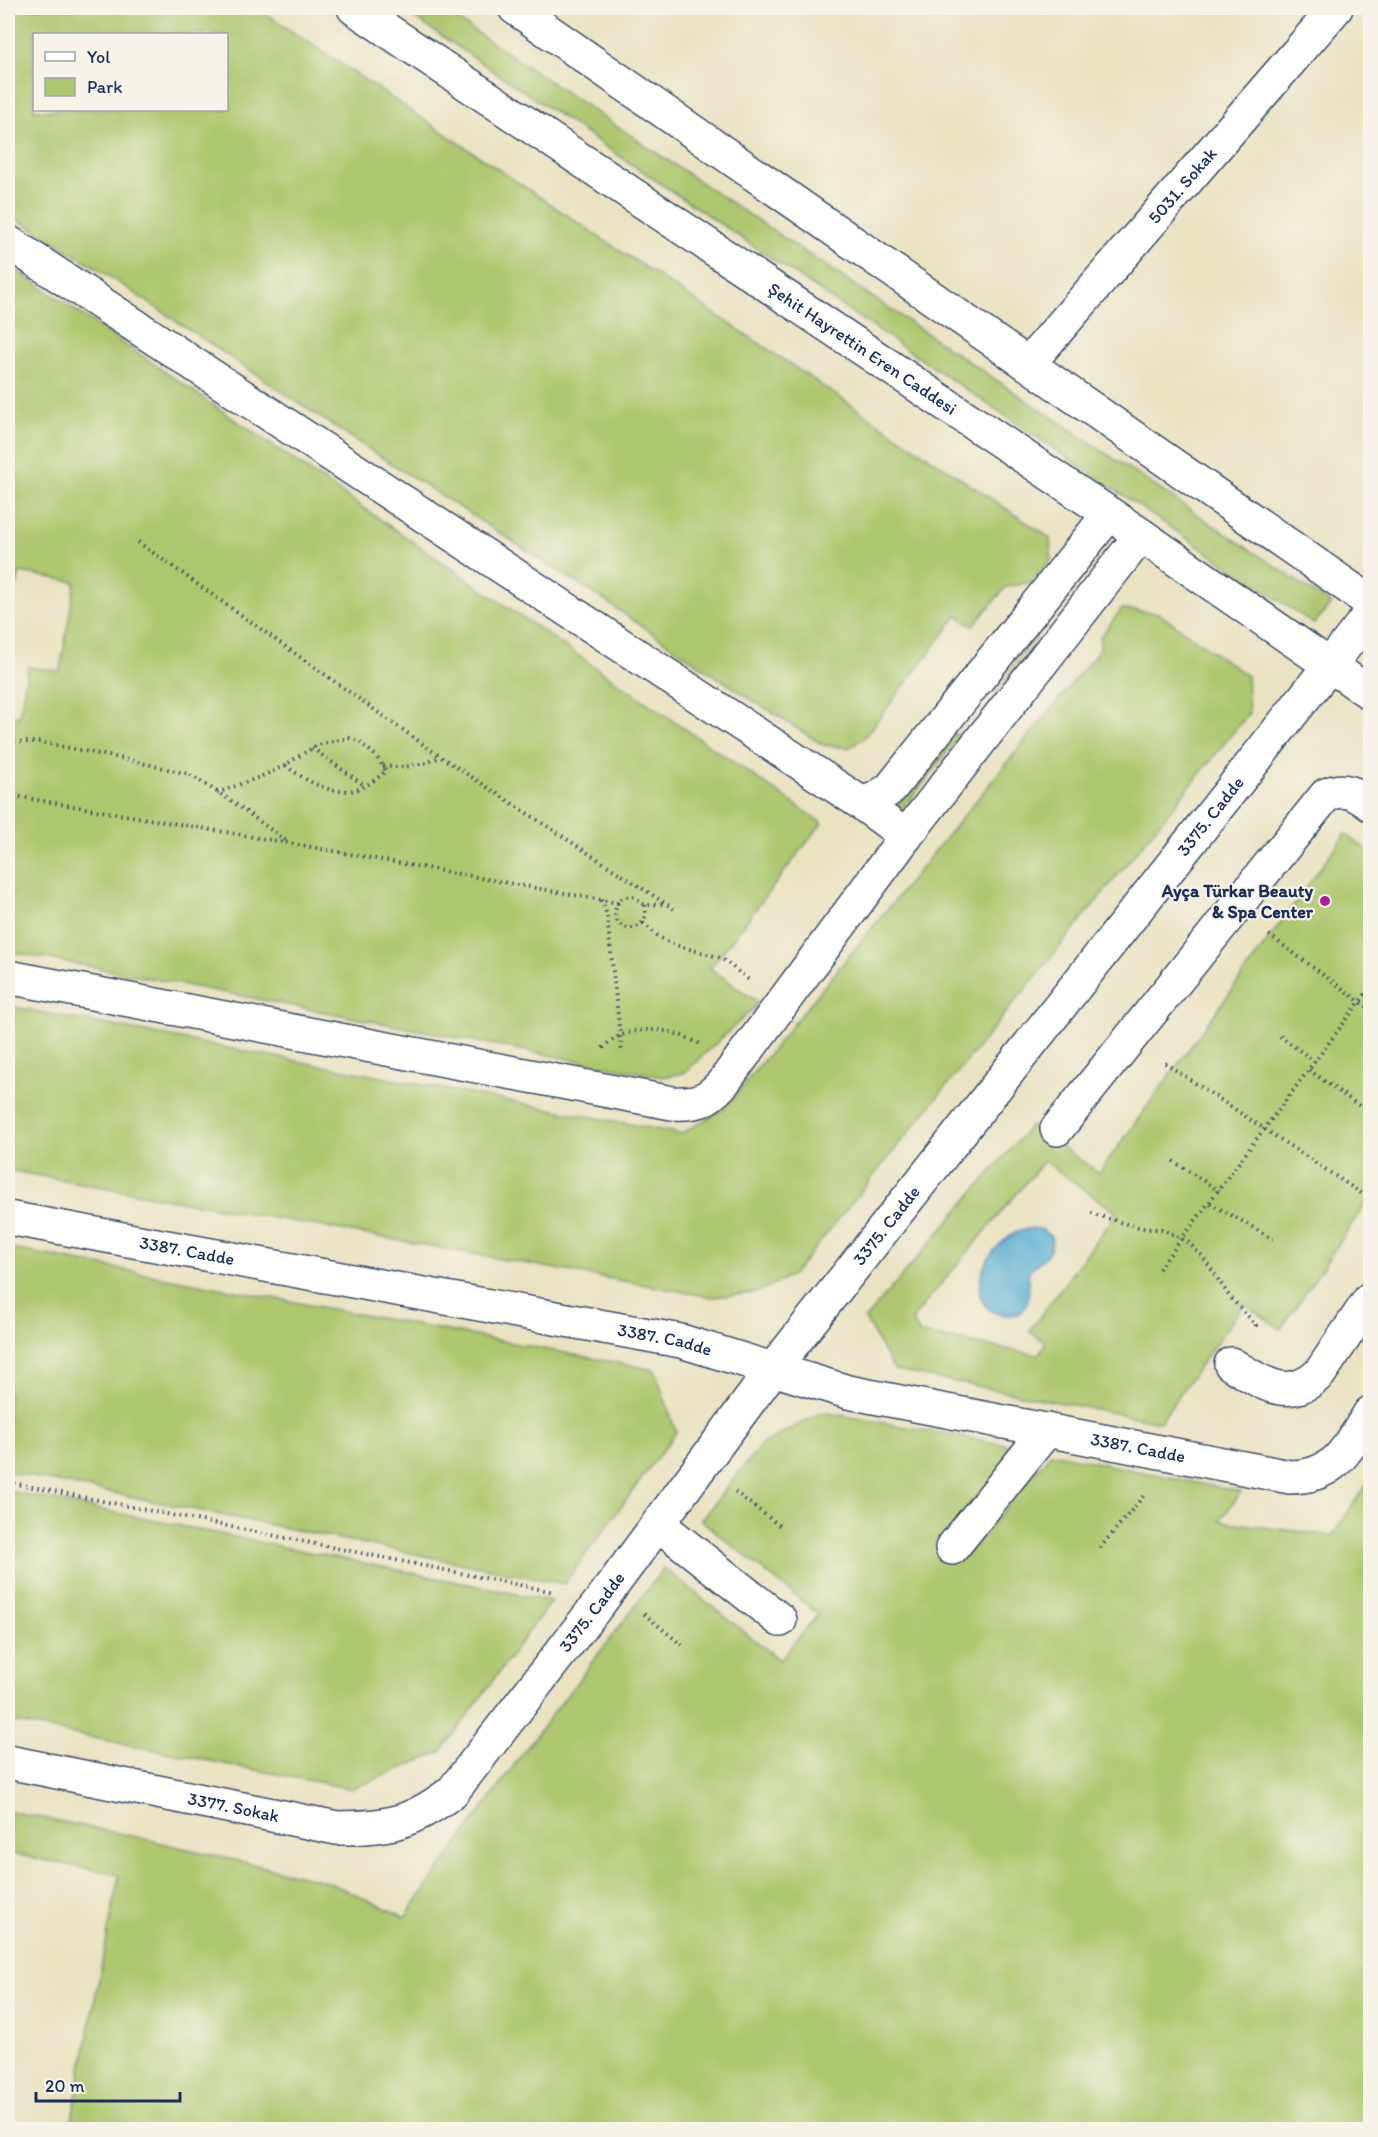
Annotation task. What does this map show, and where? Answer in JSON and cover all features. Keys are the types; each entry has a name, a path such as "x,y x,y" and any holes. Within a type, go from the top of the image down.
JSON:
{"street":[{"name":"Şehit Hayrettin Eren Caddesi","path":"354,8 1141,535 1371,693"},
{"path":"516,8 1371,602"},
{"name":"5031. Sokak","path":"1028,364 1336,8"},
{"path":"8,242 861,803 906,836"},
{"path":"861,803 874,799 890,789 1109,514"},
{"path":"8,977 672,1103 687,1104 701,1101 713,1094 906,836 1141,535"},
{"name":"3375. Cadde","path":"452,1792 605,1594 773,1369 1371,614"},
{"path":"1057,1129 1326,795 1341,791 1356,793 1371,804"},
{"name":"3387. Cadde","path":"8,1218 681,1341 848,1392 1290,1477 1315,1474 1339,1461 1371,1413"},
{"path":"1231,1364 1268,1386 1281,1389 1298,1387 1312,1381 1320,1373 1371,1299"},
{"path":"952,1548 1047,1430"},
{"path":"657,1524 780,1620"},
{"name":"3377. Sokak","path":"8,1762 337,1828 369,1828 402,1822 430,1808 452,1792"}],"path":[{"path":"138,542 441,757 674,909"},
{"path":"217,793 285,765 317,745 349,738 360,742 376,756 386,771 365,786 339,792 315,785 285,765"},
{"path":"8,742 40,742 189,774 290,843"},
{"path":"312,748 365,786"},
{"path":"382,766 399,769 420,765 441,757"},
{"path":"8,795 290,843 618,903"},
{"path":"645,904 646,916 643,923 637,928 621,925 616,917 616,908 618,903 626,897 645,904 665,904"},
{"path":"600,900 607,917 626,1094"},
{"path":"1234,909 1371,1009"},
{"path":"643,923 659,937 672,944 721,958 780,1005"},
{"path":"1159,1269 1371,988"},
{"path":"587,1087 592,1063 597,1054 621,1034 643,1030 670,1032 740,1059"},
{"path":"1280,1036 1315,1062"},
{"path":"1129,1040 1371,1199"},
{"path":"1309,1070 1365,1110"},
{"path":"1173,1161 1219,1191"},
{"path":"1210,1203 1273,1239"},
{"path":"1091,1213 1133,1226 1162,1229 1183,1238 1203,1257 1230,1297 1256,1325 1231,1364"},
{"path":"1100,1548 1177,1455"},
{"path":"701,1465 780,1526"},
{"path":"8,1482 605,1594 682,1645"}],"green space":[{"path":"8,8 257,8 1050,538 1051,560 1031,582 1006,587 973,626 957,616 864,738 849,748 823,745 596,595 350,437 89,263 8,214"},
{"path":"400,8 440,8 1331,604 1314,624"},
{"path":"8,264 822,823 710,968 759,1003 684,1073 662,1077 8,951 8,715 19,717 28,667 60,671 75,582 20,572 17,585 8,583"},
{"path":"1122,609 1158,613 1247,676 1249,713 794,1274 756,1293 712,1297 8,1170 8,1006 681,1134 724,1109 1100,649 1100,637"},
{"path":"1032,635 1036,640 995,693 988,692"},
{"path":"957,734 958,738 897,817 891,813 952,735"},
{"path":"1345,834 1370,852 1370,1197 1281,1329 1244,1304 1160,1422 894,1370 865,1319 1031,1125 1099,1173","holes":["1044,1161 1117,1213 1029,1331 1046,1343 1038,1355 919,1333 912,1319"]},
{"path":"8,1248 655,1370 676,1432 564,1584 8,1472"},
{"path":"822,1412 1014,1446 964,1558 1051,1453 1241,1492 1220,1521 1332,1536 1370,1479 1370,2129 70,2129 119,1875 8,1853 8,1811 132,1836 328,1882 405,1917 522,1754 664,1568 780,1660 818,1614 701,1520 762,1444"},
{"path":"8,1491 551,1601 441,1752 352,1789 8,1721"}],"water":[{"path":"1033,1228 1041,1229 1051,1236 1052,1242 1046,1256 1029,1271 1027,1303 1022,1311 1014,1315 993,1312 983,1302 979,1289 982,1273 989,1258 1000,1243 1015,1233"}],"place":[{"name":"Ayça Türkar Beauty & Spa Center","path":"1325,901"}]}
